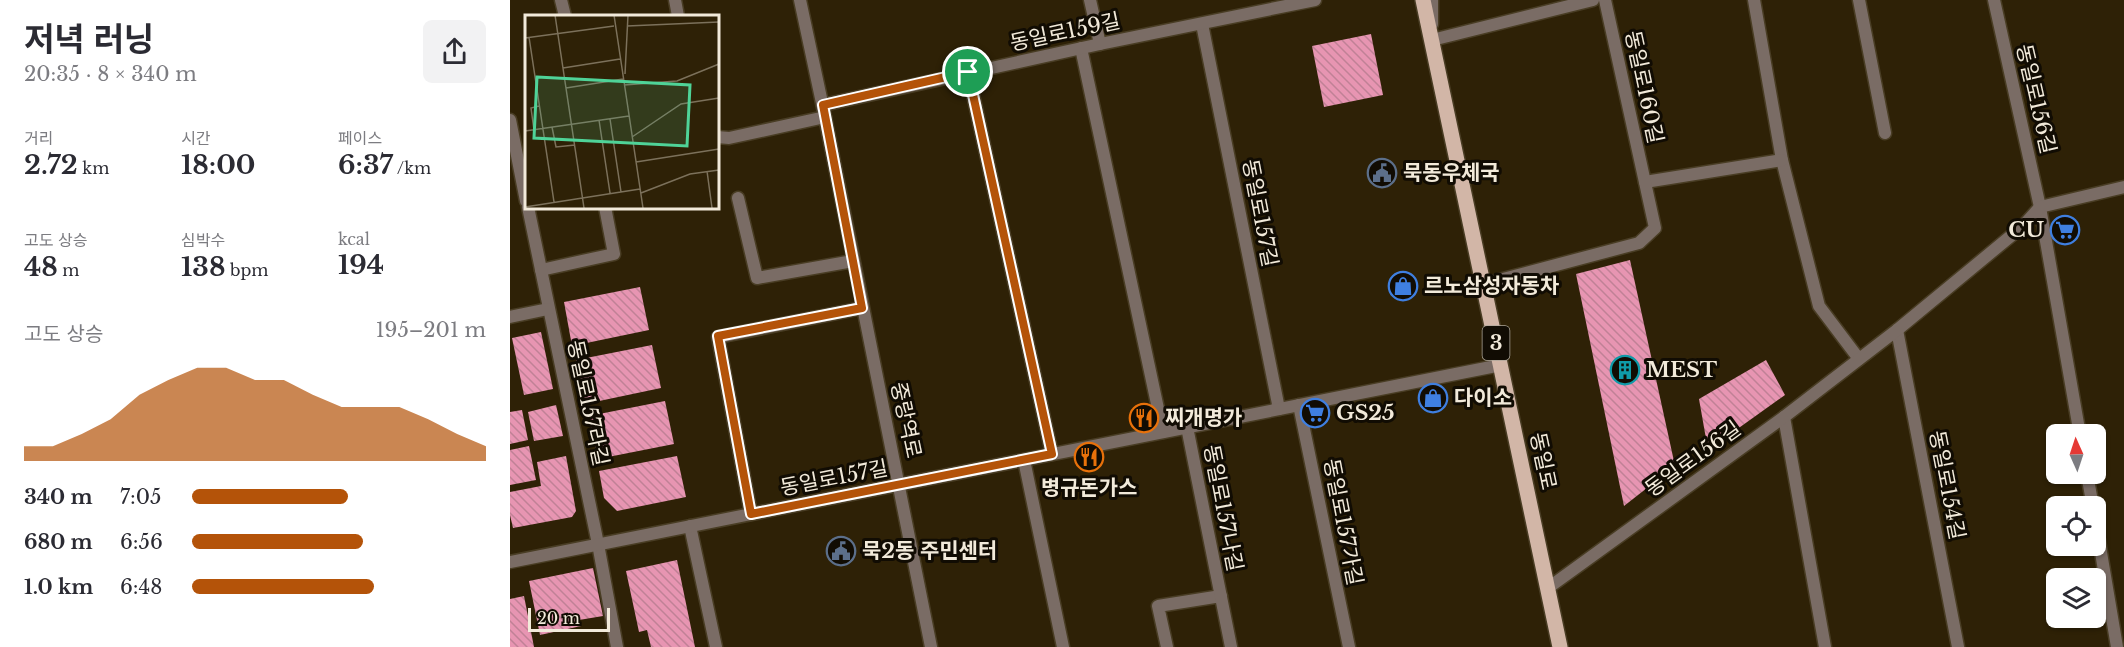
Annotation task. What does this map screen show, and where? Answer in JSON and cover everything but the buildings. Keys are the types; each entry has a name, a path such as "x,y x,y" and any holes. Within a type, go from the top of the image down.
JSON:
{"main road":[{"name":"동일로","path":"1423,0 1560,647"}],"street":[{"path":"561,0 565,15"},
{"path":"675,0 678,15"},
{"name":"중랑역로","path":"800,0 900,484 931,647"},
{"path":"1090,0 1100,44"},
{"name":"동일로159길","path":"824,111 968,72 1315,0"},
{"path":"1432,0 1432,40 1593,0"},
{"name":"동일로160길","path":"1484,284 1639,243 1654,228 1605,0"},
{"path":"1754,0 1782,160 1819,306 1858,359"},
{"path":"1859,0 1886,133"},
{"name":"동일로156길","path":"1548,588 1784,417 1897,330 2023,226 2040,207 1994,0"},
{"name":"동일로157길","path":"1202,24 1279,409"},
{"path":"1082,48 1163,432"},
{"path":"968,72 1052,454"},
{"path":"718,137 729,138 824,111"},
{"path":"510,120 525,196"},
{"path":"1645,182 1782,160"},
{"path":"2078,424 2040,207 2124,187"},
{"path":"738,198 757,278 853,261"},
{"name":"동일로157라길","path":"528,208 617,647"},
{"path":"541,270 614,254 604,208"},
{"path":"751,514 718,336 862,308"},
{"path":"510,317 548,309"},
{"name":"동일로154길","path":"1897,330 1958,647"},
{"name":"동일로157길","path":"510,562 1501,365"},
{"name":"동일로157가길","path":"1299,405 1349,647"},
{"path":"1784,417 1825,647"},
{"name":"동일로157나길","path":"1187,427 1231,647"},
{"path":"1024,460 1063,647"},
{"path":"690,526 716,647"},
{"path":"2102,556 2117,647"},
{"name":"동일로157나길","path":"1167,647 1158,606 1221,596"}],"place":[{"name":"묵동우체국","path":"1382,173"},
{"name":"CU","path":"2065,230"},
{"name":"르노삼성자동차","path":"1403,286"},
{"name":"MEST","path":"1625,370"},
{"name":"다이소","path":"1433,398"},
{"name":"GS25","path":"1315,413"},
{"name":"찌개명가","path":"1144,418"},
{"name":"병규돈가스","path":"1089,457"},
{"name":"묵2동 주민센터","path":"841,551"}],"route":[{"path":"968,72 1052,454 751,514 718,336 862,308 823,105 968,72"}]}
